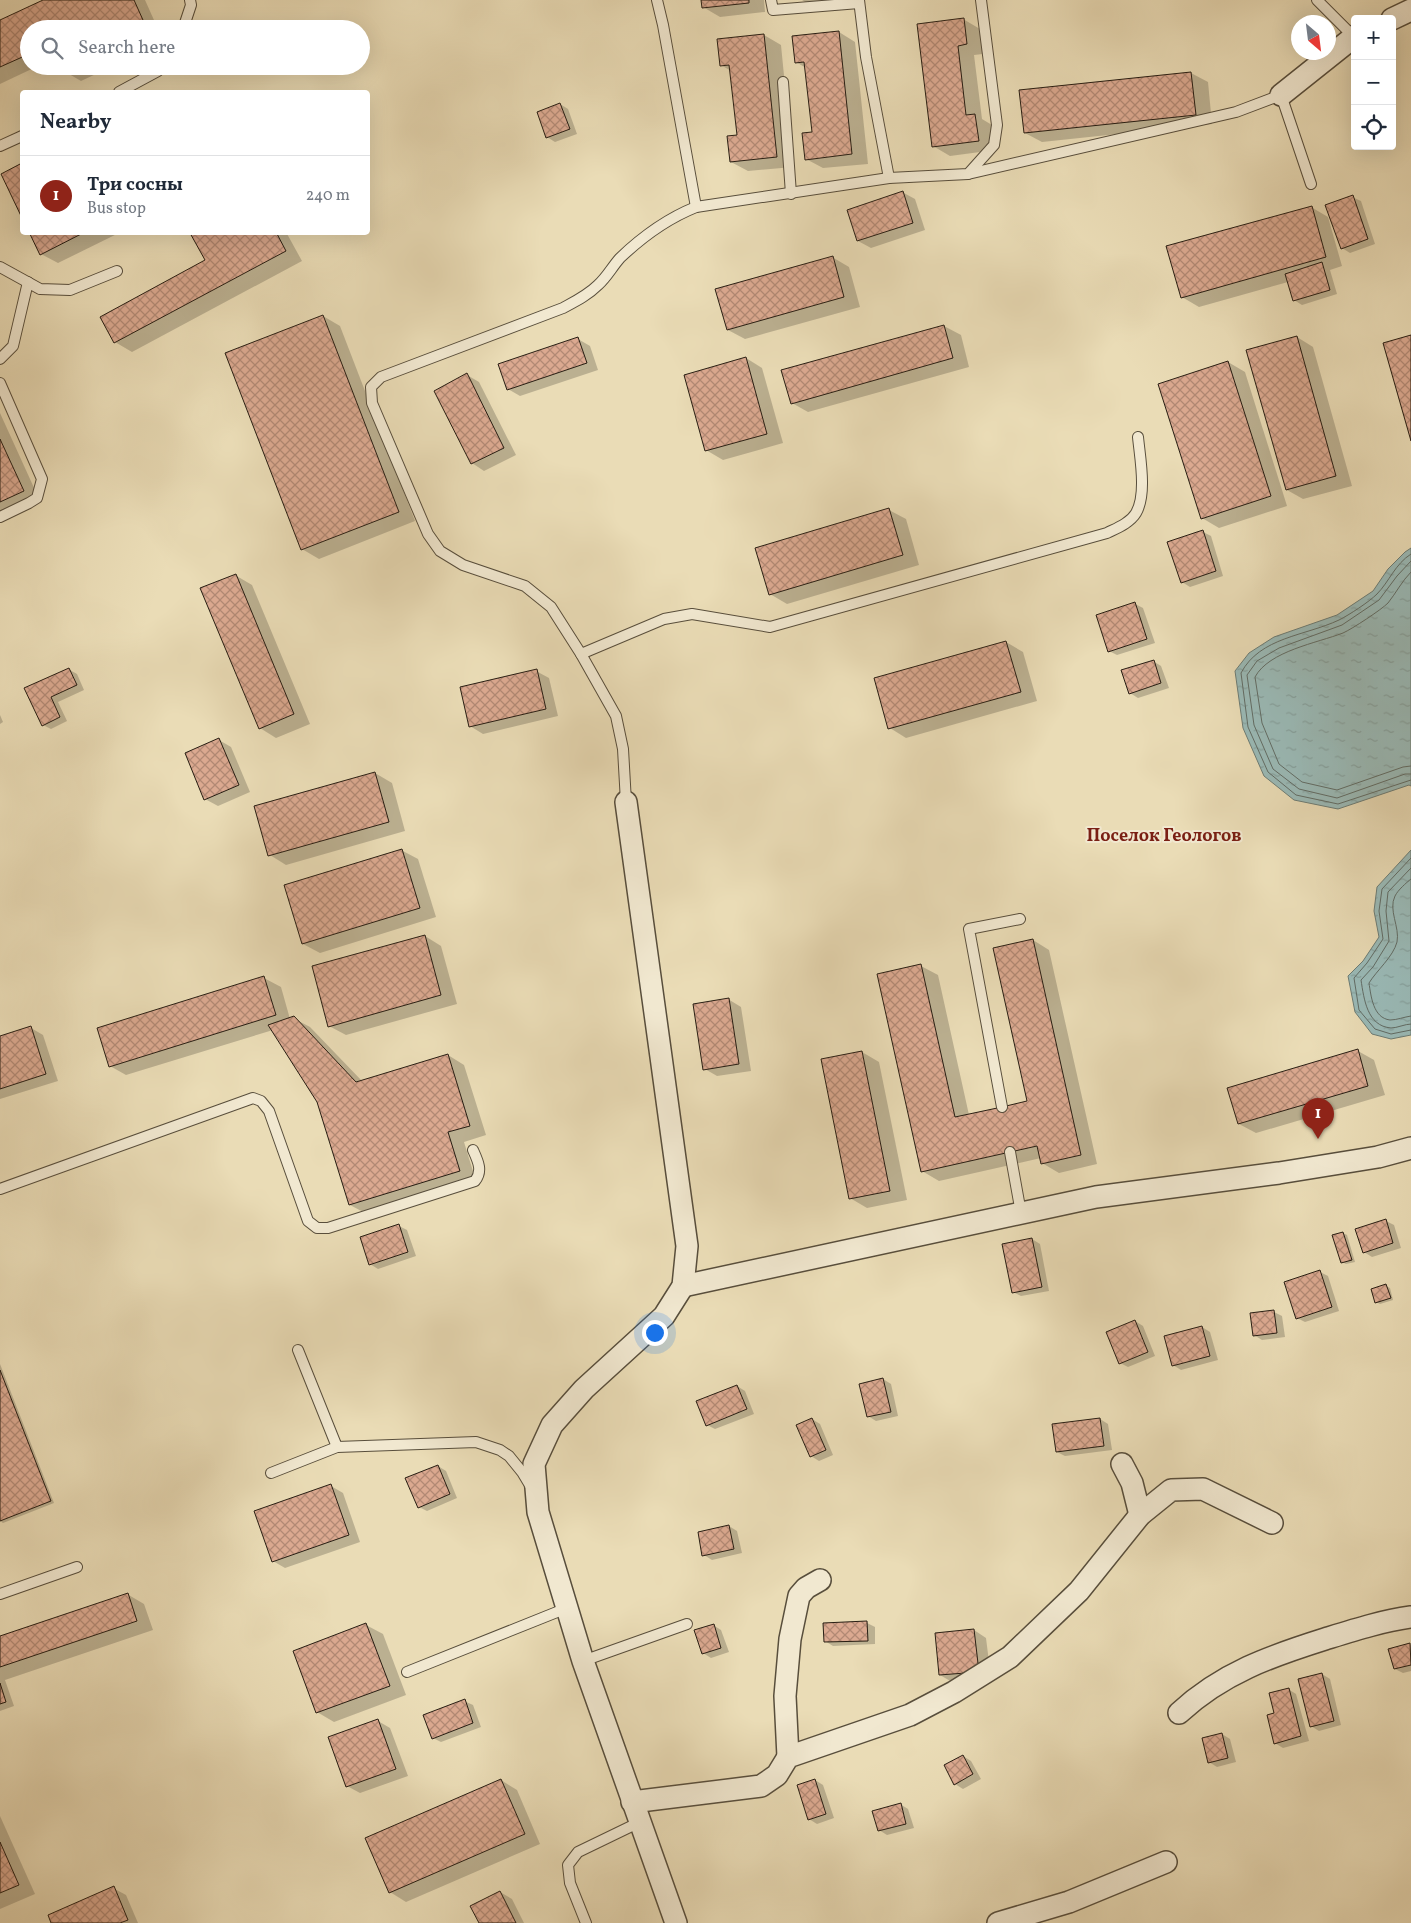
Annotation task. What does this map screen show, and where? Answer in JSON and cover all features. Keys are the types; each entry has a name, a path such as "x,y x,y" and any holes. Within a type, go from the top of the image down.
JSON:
{"street":[{"path":"1396,17 1411,10"},
{"path":"1281,95 1351,39"},
{"path":"626,802 687,1246 683,1286 664,1316 584,1389 552,1425 534,1464 538,1512 583,1661 676,1923"},
{"path":"683,1286 1096,1197 1279,1173 1378,1157 1411,1148"},
{"path":"1122,1464 1132,1483 1140,1515"},
{"path":"788,1757 910,1715 954,1692 1010,1657 1079,1591 1140,1515 1171,1490 1203,1489 1272,1523"},
{"path":"632,1802 761,1786 777,1775 788,1757 785,1696 790,1639 799,1596 806,1588 820,1580"},
{"path":"1179,1713 1196,1697 1227,1676 1265,1660 1383,1621 1411,1617"},
{"path":"998,1923 1069,1902 1166,1862"}],"lane":[{"path":"186,20 190,0"},
{"path":"657,0 696,207"},
{"path":"771,0 773,10 859,1 866,57 888,178"},
{"path":"968,174 994,145 997,125 981,0"},
{"path":"1317,0 1351,33"},
{"path":"122,90 149,75"},
{"path":"783,82 791,194"},
{"path":"626,802 623,749 616,716 581,654 551,607 525,586 463,565 440,551 428,534 372,403 370,387 381,377 563,308 583,298 599,284 618,260 647,233 676,215 696,207 888,178 968,174 1236,112 1281,95 1311,184"},
{"path":"0,146 20,137"},
{"path":"0,267 40,288 70,290 117,270"},
{"path":"0,359 13,346 28,282"},
{"path":"0,383 42,479 37,498 0,517"},
{"path":"581,654 664,619 692,614 770,627 1107,533 1124,524 1136,513 1142,493 1138,437"},
{"path":"1002,1106 969,929 1020,919"},
{"path":"0,1189 253,1098 261,1101 269,1111 308,1221 317,1228 328,1228 474,1181 479,1175 480,1167 473,1150"},
{"path":"1010,1152 1021,1213"},
{"path":"298,1350 337,1447"},
{"path":"271,1473 337,1447 476,1442 500,1450 509,1456 522,1472 536,1496"},
{"path":"0,1594 77,1567"},
{"path":"407,1672 567,1608"},
{"path":"583,1661 687,1624"},
{"path":"586,1923 570,1883 568,1866 578,1852 640,1822"}],"water":[{"path":"1411,548 1411,786 1409,785 1338,809 1294,800 1264,776 1243,728 1235,671 1249,653 1274,637 1337,615 1373,591 1388,569"},
{"path":"1411,850 1411,1035 1391,1039 1372,1034 1355,1012 1348,976 1363,961 1379,937 1374,911 1377,887"}],"building":[{"path":"43,0 134,0 143,20 20,20 20,58 0,67 0,20"},
{"path":"701,0 749,0 749,3 702,8"},
{"path":"964,18 967,44 958,46 966,115 975,114 979,141 932,147 917,24"},
{"path":"839,31 852,154 805,160 802,133 812,132 804,62 795,63 792,36"},
{"path":"764,34 777,157 730,162 727,136 737,135 729,65 720,66 717,39"},
{"path":"1191,72 1196,115 1024,133 1019,90"},
{"path":"560,103 570,129 546,138 537,112"},
{"path":"20,164 20,214 1,174"},
{"path":"903,191 913,223 857,241 847,210"},
{"path":"1353,195 1368,239 1341,249 1325,205"},
{"path":"1312,206 1326,257 1181,298 1166,246"},
{"path":"30,235 79,235 40,255"},
{"path":"191,235 278,235 286,251 114,343 100,317 205,260"},
{"path":"833,256 844,297 727,330 715,289"},
{"path":"1322,262 1330,290 1293,301 1285,274"},
{"path":"323,315 399,512 301,550 225,353"},
{"path":"944,325 953,358 791,404 781,370"},
{"path":"1411,335 1411,441 1383,343"},
{"path":"1297,336 1336,476 1286,490 1246,350"},
{"path":"578,337 587,363 507,390 498,364"},
{"path":"746,357 767,434 705,451 684,375"},
{"path":"1228,361 1271,496 1201,519 1158,384"},
{"path":"467,373 504,448 471,464 434,391"},
{"path":"0,439 24,491 0,502"},
{"path":"889,508 903,555 769,595 755,548"},
{"path":"1203,530 1216,571 1181,583 1167,542"},
{"path":"236,574 294,714 259,729 200,588"},
{"path":"1135,602 1147,639 1108,652 1096,615"},
{"path":"1006,641 1021,692 888,729 874,678"},
{"path":"1154,660 1161,683 1129,694 1121,670"},
{"path":"69,668 77,685 51,697 60,717 42,726 24,688"},
{"path":"537,669 546,709 469,727 460,687"},
{"path":"219,738 239,785 204,800 185,753"},
{"path":"375,772 389,822 268,856 254,806"},
{"path":"402,849 420,908 302,944 284,885"},
{"path":"425,935 441,995 328,1027 312,966"},
{"path":"1033,939 1081,1155 1041,1164 1037,1146 921,1172 877,974 921,964 955,1117 1002,1107 1027,1101 993,948"},
{"path":"264,976 276,1015 109,1067 97,1028"},
{"path":"729,998 739,1064 703,1070 693,1004"},
{"path":"294,1016 356,1082 448,1054 470,1126 448,1132 460,1171 349,1205 317,1102 268,1025"},
{"path":"31,1026 46,1074 0,1089 0,1036"},
{"path":"1358,1049 1368,1086 1238,1124 1227,1088"},
{"path":"862,1051 890,1191 849,1199 821,1059"},
{"path":"1386,1219 1393,1243 1363,1253 1355,1229"},
{"path":"399,1224 408,1252 369,1265 360,1237"},
{"path":"1343,1232 1352,1260 1341,1263 1332,1235"},
{"path":"1032,1238 1042,1287 1012,1293 1002,1244"},
{"path":"1320,1270 1332,1307 1296,1319 1284,1282"},
{"path":"1386,1284 1391,1298 1375,1303 1371,1289"},
{"path":"1274,1310 1277,1333 1253,1336 1250,1313"},
{"path":"1135,1320 1148,1352 1119,1364 1106,1332"},
{"path":"1202,1326 1210,1356 1172,1366 1164,1336"},
{"path":"0,1370 51,1501 0,1521"},
{"path":"883,1378 891,1412 867,1417 859,1384"},
{"path":"737,1385 747,1409 706,1426 696,1401"},
{"path":"812,1418 826,1450 810,1457 796,1425"},
{"path":"1100,1418 1104,1446 1056,1452 1052,1424"},
{"path":"438,1465 450,1494 418,1508 405,1478"},
{"path":"331,1484 349,1535 272,1562 254,1511"},
{"path":"729,1525 734,1549 702,1556 698,1532"},
{"path":"128,1593 137,1621 0,1667 0,1636"},
{"path":"867,1621 868,1641 824,1642 823,1623"},
{"path":"366,1623 390,1686 316,1713 293,1651"},
{"path":"714,1624 721,1648 702,1654 694,1630"},
{"path":"974,1629 979,1672 939,1675 935,1633"},
{"path":"1410,1643 1411,1665 1394,1669 1388,1649"},
{"path":"1322,1673 1334,1721 1310,1727 1298,1679"},
{"path":"0,1683 6,1702 0,1704"},
{"path":"1289,1688 1301,1736 1274,1744 1267,1715 1274,1713 1269,1693"},
{"path":"465,1699 473,1723 432,1739 423,1715"},
{"path":"378,1719 396,1769 346,1787 328,1737"},
{"path":"1222,1733 1228,1758 1208,1763 1202,1738"},
{"path":"963,1755 973,1774 954,1785 944,1765"},
{"path":"501,1779 525,1834 389,1893 365,1838"},
{"path":"815,1779 826,1814 808,1820 797,1785"},
{"path":"901,1803 906,1824 878,1831 872,1811"},
{"path":"0,1842 19,1885 0,1893"},
{"path":"114,1886 128,1920 120,1923 51,1923 48,1915"},
{"path":"500,1891 516,1923 479,1923 470,1906"}],"place":[{"name":"Три сосны","path":"1318,1139"}],"district":[{"name":"Поселок Геологов","path":"1164,835"}]}
